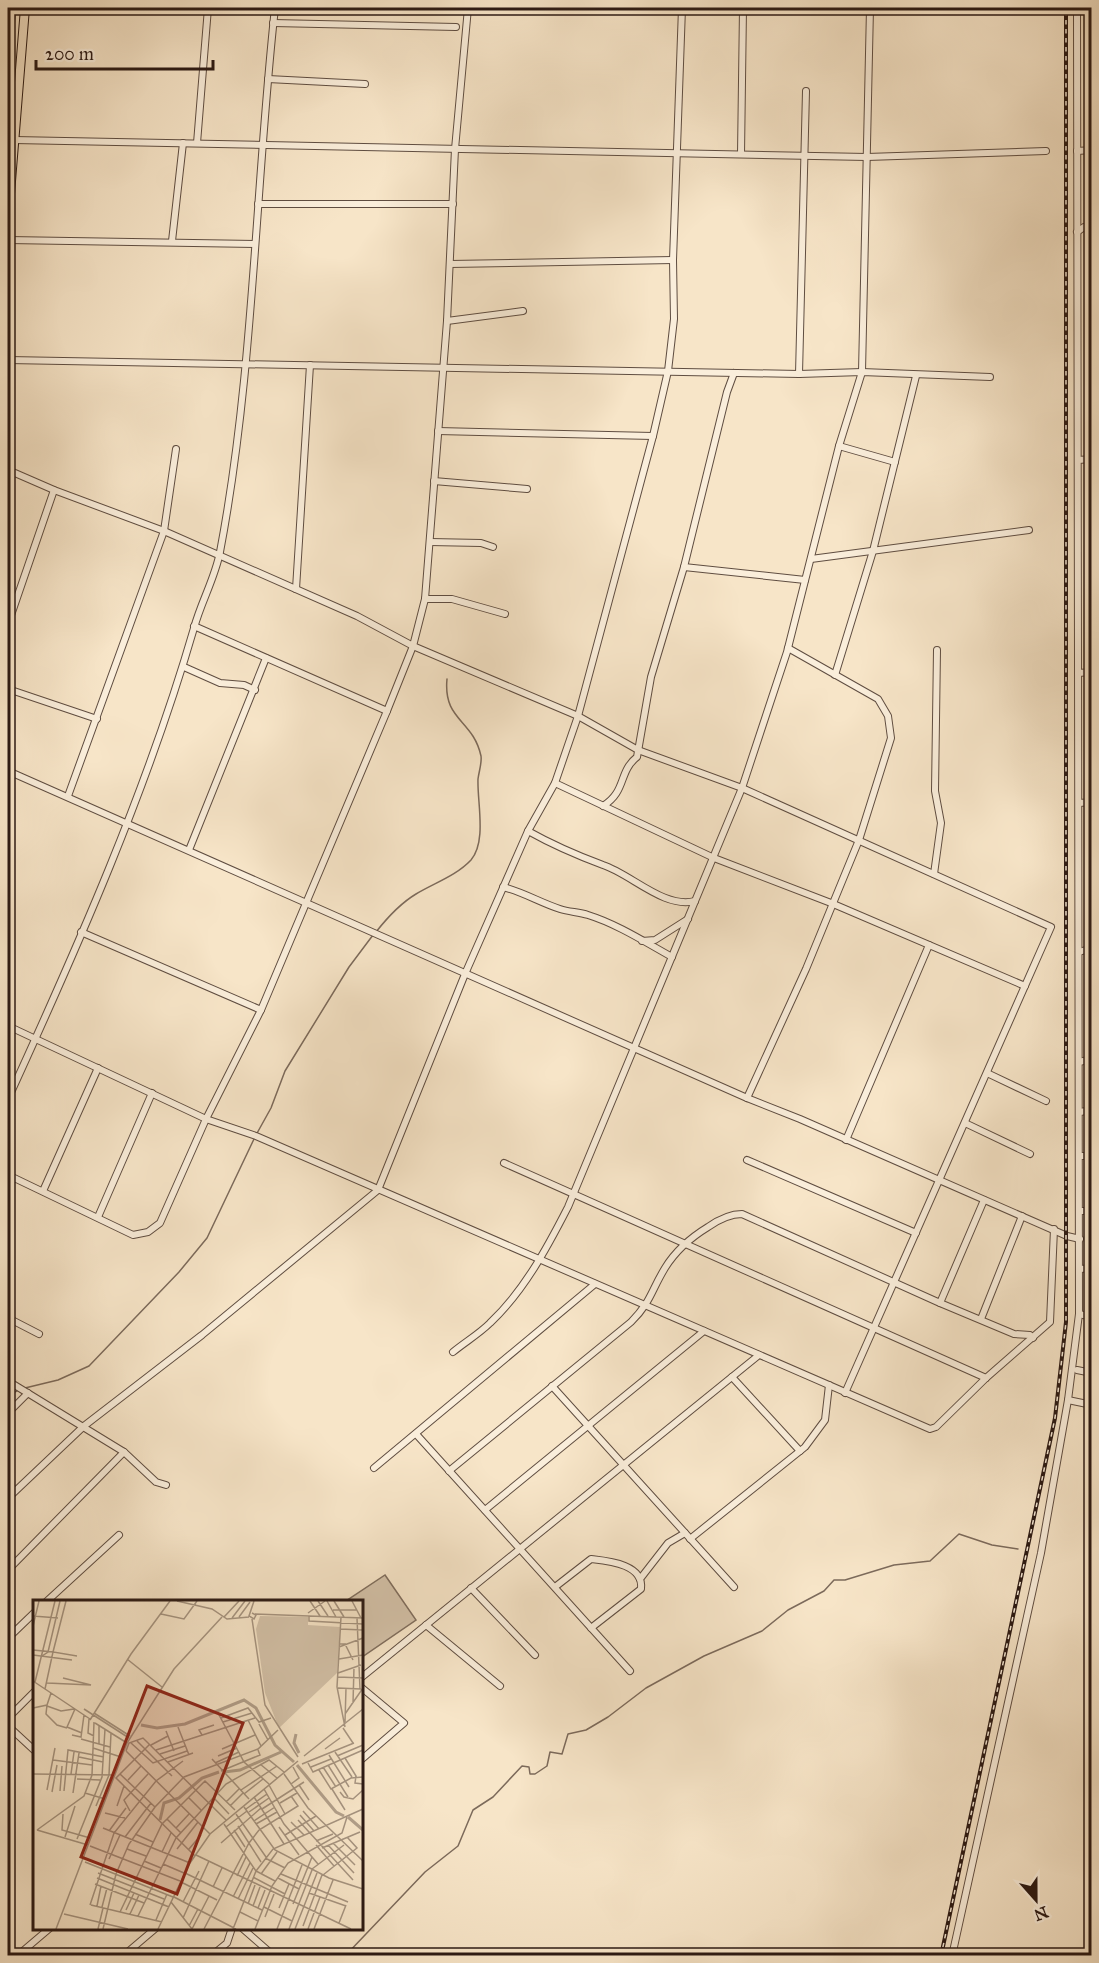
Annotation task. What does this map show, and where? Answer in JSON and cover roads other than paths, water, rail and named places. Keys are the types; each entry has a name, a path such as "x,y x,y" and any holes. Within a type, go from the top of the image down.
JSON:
{"main road":[{"path":"8,53 11,8"},
{"path":"8,218 26,8"}],"street":[{"path":"197,143 208,8"},
{"path":"8,1100 129,822 184,668 194,626 219,555 247,364 261,145 275,8"},
{"path":"8,1174 133,1235 154,1229 166,1214 206,1119 261,1010 308,903 413,646 425,600 430,542 447,321 455,149 468,8"},
{"path":"8,1498 84,1426 202,1335 378,1190 465,974 528,831 555,783 579,716 653,436 668,372 674,319 673,261 682,8"},
{"path":"741,154 743,8"},
{"path":"453,1352 490,1323 525,1282 548,1246 573,1194 612,1095 635,1049 742,788 788,648 839,446 862,372 870,8"},
{"path":"952,1956 1041,1553 1068,1400 1079,1314 1077,8"},
{"path":"273,24 456,27"},
{"path":"268,79 365,84"},
{"path":"799,374 806,91"},
{"path":"14,140 867,157 1046,151"},
{"path":"172,241 183,143"},
{"path":"1077,151 1092,150"},
{"path":"258,204 453,204"},
{"path":"1077,232 1084,227 1092,226"},
{"path":"8,240 255,244"},
{"path":"450,264 673,261"},
{"path":"447,321 523,311"},
{"path":"8,360 799,374 862,372 916,376 990,377"},
{"path":"296,590 310,365"},
{"path":"603,806 619,792 630,762 637,757 651,677 684,567 734,373"},
{"path":"835,675 873,551 916,376"},
{"path":"438,431 653,436"},
{"path":"839,446 895,462"},
{"path":"68,796 164,531 176,449"},
{"path":"1078,460 1092,459"},
{"path":"8,470 219,555 413,646 579,716 638,750 742,788 1052,927 845,1393"},
{"path":"434,481 527,489"},
{"path":"8,624 54,490"},
{"path":"811,559 1029,530"},
{"path":"430,542 481,543 493,547"},
{"path":"684,567 805,580"},
{"path":"425,600 452,599 506,614"},
{"path":"194,626 387,711"},
{"path":"747,1098 806,969 831,903 859,840 891,738 888,716 878,699 788,648"},
{"path":"934,874 941,823 935,791 937,650"},
{"path":"189,850 266,658"},
{"path":"184,668 220,683 244,685 255,690"},
{"path":"1078,673 1092,672"},
{"path":"8,689 97,719"},
{"path":"8,771 129,822 465,974 939,1182 1080,1239"},
{"path":"555,783 714,858 831,903 1025,986"},
{"path":"1079,803 1092,802"},
{"path":"528,831 557,848 605,865 674,901 687,903 695,901"},
{"path":"503,887 545,901 558,909 589,915 628,932 641,942 672,957"},
{"path":"641,942 655,940 688,919"},
{"path":"81,932 261,1010"},
{"path":"846,1140 929,945"},
{"path":"1079,952 1092,948"},
{"path":"8,1026 206,1119 256,1136 930,1429 936,1427 986,1378 1050,1322 1053,1312 1054,1229"},
{"path":"1079,1062 1092,1059"},
{"path":"43,1191 98,1068"},
{"path":"987,1073 1046,1101"},
{"path":"98,1217 152,1093"},
{"path":"1080,1112 1092,1110"},
{"path":"964,1123 1030,1154"},
{"path":"1080,1156 1092,1156"},
{"path":"747,1160 916,1233"},
{"path":"504,1163 986,1378"},
{"path":"940,1303 984,1200"},
{"path":"1080,1211 1092,1211"},
{"path":"449,1471 647,1306 664,1269 685,1244 715,1222 733,1214 742,1214 1014,1334 1030,1335 1033,1338"},
{"path":"981,1318 1022,1216"},
{"path":"1080,1269 1092,1268"},
{"path":"374,1468 595,1284"},
{"path":"1079,1314 1092,1317"},
{"path":"8,1318 39,1334"},
{"path":"485,1510 704,1331"},
{"path":"363,1676 759,1355"},
{"path":"1077,1370 1092,1373"},
{"path":"732,1377 800,1451"},
{"path":"8,1381 124,1452 156,1482 166,1485"},
{"path":"552,1386 734,1587"},
{"path":"690,1539 800,1451 819,1431 825,1420 829,1386"},
{"path":"8,1413 28,1393"},
{"path":"1068,1400 1092,1405"},
{"path":"416,1434 630,1671"},
{"path":"8,1570 124,1452"},
{"path":"640,1580 668,1543 685,1533"},
{"path":"48,1600 119,1535"},
{"path":"555,1587 591,1559 628,1567 640,1580 641,1589 591,1628"},
{"path":"471,1588 535,1655"},
{"path":"8,1638 33,1613"},
{"path":"426,1625 500,1686"},
{"path":"363,1689 404,1724 363,1758"},
{"path":"8,1718 33,1693"},
{"path":"8,1726 33,1749"},
{"path":"17,1956 49,1930"},
{"path":"123,1956 155,1930"},
{"path":"211,1956 226,1943 232,1930"},
{"path":"243,1930 274,1956"}],"waterway":[{"path":"376,932 394,911 410,898 465,866 476,852 479,843 478,779 481,756 472,734 449,704 447,679"},
{"path":"256,1135 271,1108 285,1071 349,967 373,935"},
{"path":"25,1388 58,1380 89,1366 179,1272 207,1238 254,1139"},
{"path":"8,1395 17,1391"},
{"path":"345,1956 425,1872 458,1846 473,1810 493,1797 522,1766 529,1767 530,1774 535,1774 547,1766 550,1752 562,1754 568,1734 586,1730 608,1717 646,1688 704,1656 762,1631 788,1610 824,1591 834,1580 845,1580 894,1565 930,1561 959,1534 992,1545 1018,1549"}],"railway":[{"path":"941,1956 1055,1418 1066,1322 1066,8"}]}
